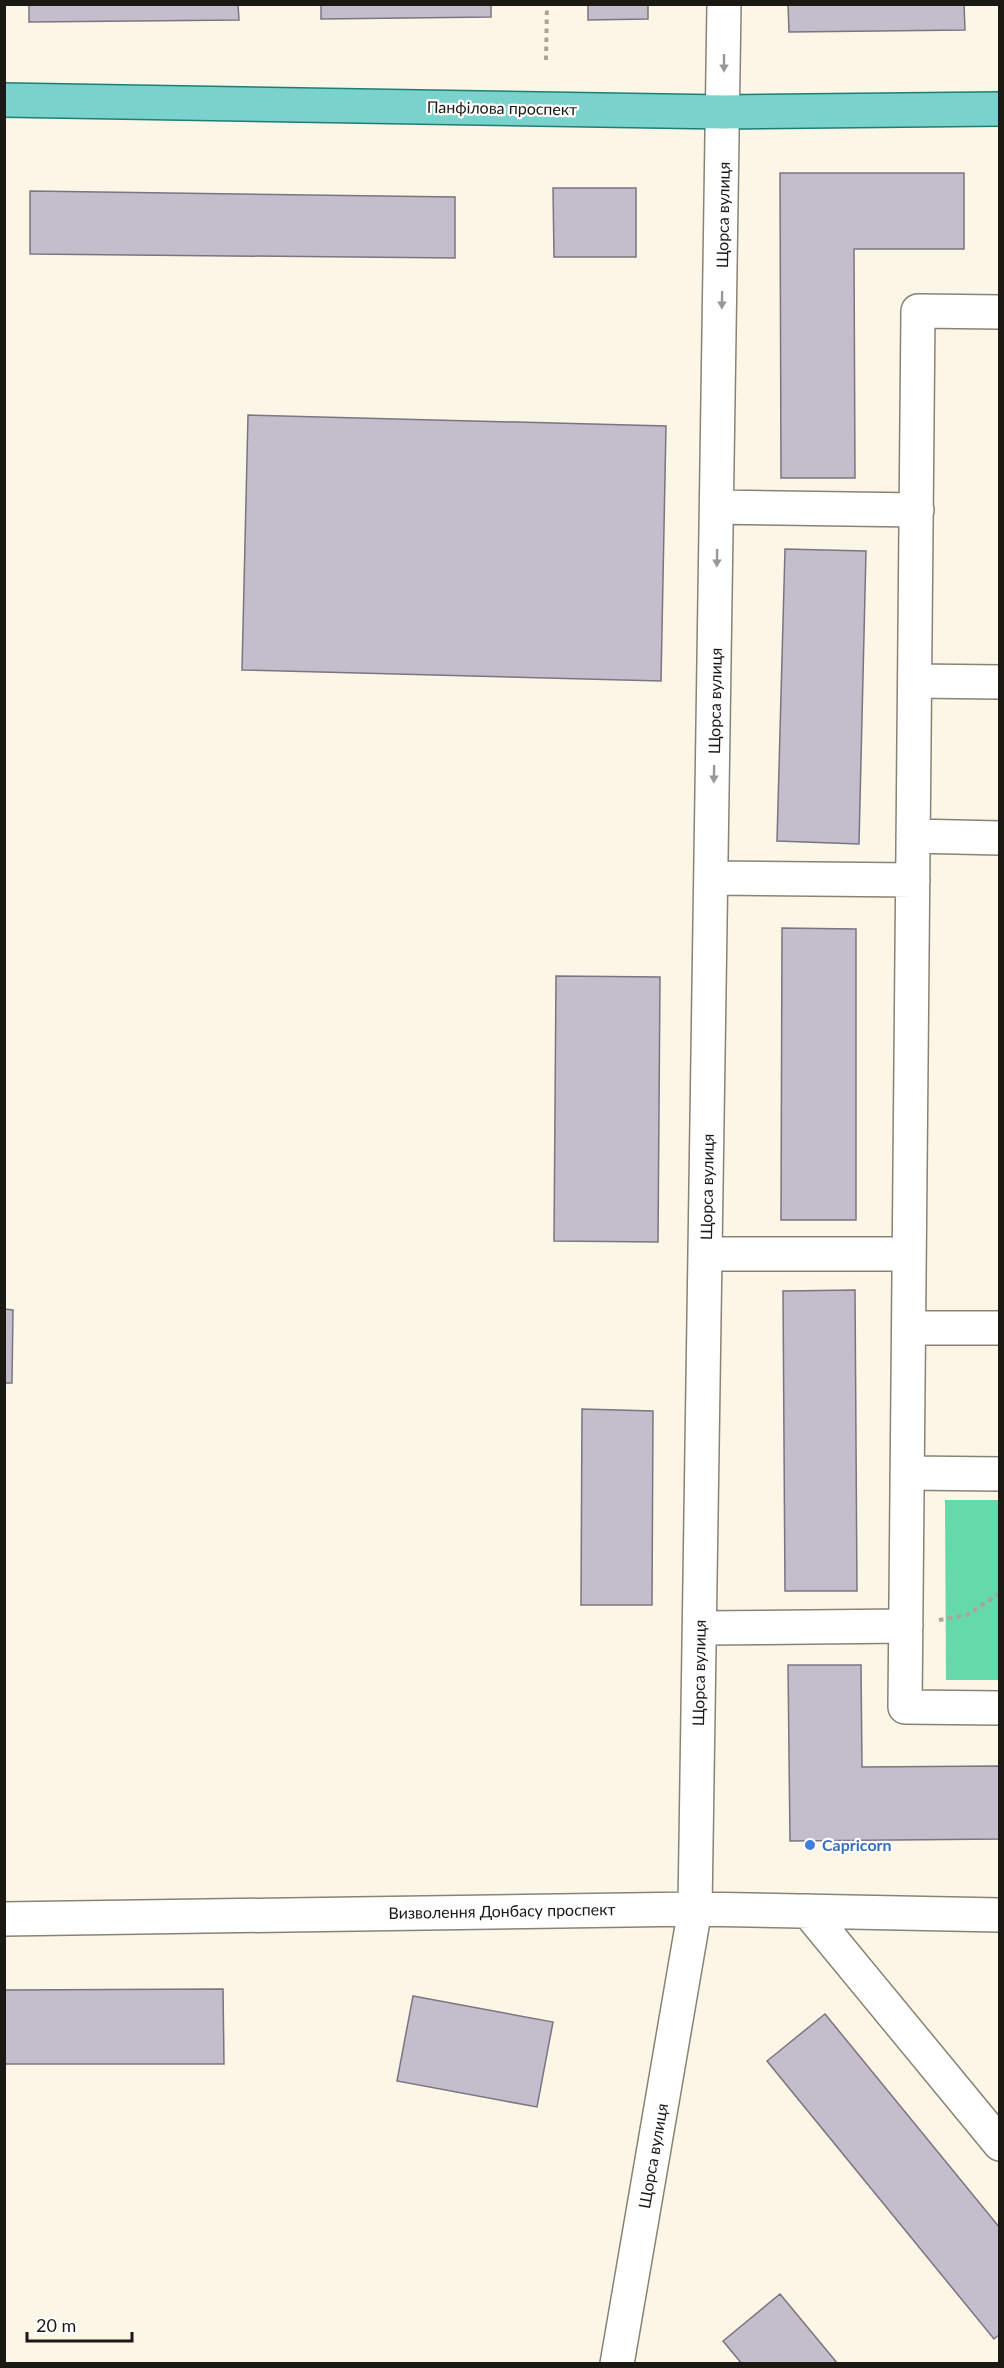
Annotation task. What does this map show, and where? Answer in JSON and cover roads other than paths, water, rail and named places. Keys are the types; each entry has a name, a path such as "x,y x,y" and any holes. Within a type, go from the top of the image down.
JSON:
{"main road":[{"name":"Панфілова проспект","path":"4,100 724,112 999,109"}],"street":[{"name":"Щорса вулиця","path":"617,2364 695,1909 724,4"},
{"path":"999,312 918,311 905,1707 999,1708"},
{"path":"718,507 917,510"},
{"path":"915,681 999,682"},
{"path":"913,836 999,838"},
{"path":"712,878 913,880"},
{"path":"706,1254 909,1254"},
{"path":"909,1329 999,1328"},
{"path":"907,1473 999,1474"},
{"path":"700,1628 906,1626"},
{"name":"Визволення Донбасу проспект","path":"4,1919 695,1909 999,1915"},
{"path":"808,1911 999,2144"}],"place":[{"name":"Capricorn","path":"810,1845"}]}
